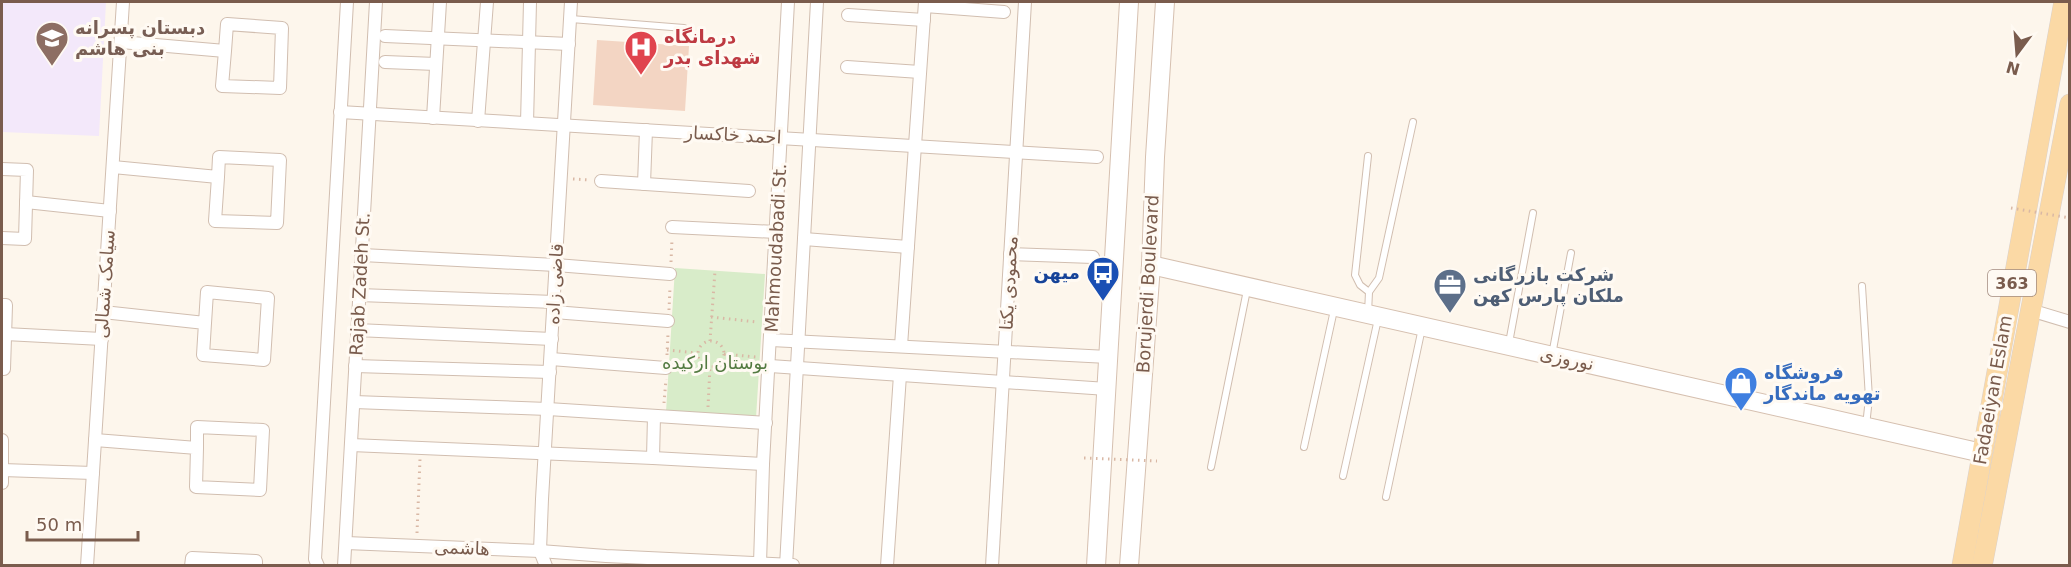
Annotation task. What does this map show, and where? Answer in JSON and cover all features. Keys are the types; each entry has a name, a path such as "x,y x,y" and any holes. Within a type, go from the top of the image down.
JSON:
{"main road":[{"name":"Borujerdi Boulevard","path":"1096,566 1129,2"},
{"name":"Borujerdi Boulevard","path":"1129,566 1152,265 1155,158 1165,2"},
{"name":"Fadaeiyan Eslam","path":"1962,566 2064,2"},
{"name":"Fadaeiyan Eslam","path":"1982,566 2069,111"},
{"name":"نوروزی","path":"1152,265 1982,453"}],"street":[{"name":"سیامک شمالی","path":"87,566 123,2"},
{"name":"Rajab Zadeh St.","path":"316,562 347,2"},
{"name":"Rajab Zadeh St.","path":"345,566 376,2"},
{"path":"433,118 440,2"},
{"path":"478,120 487,2"},
{"path":"527,123 530,2"},
{"name":"قاضی زاده","path":"546,566 540,551 572,2"},
{"name":"Mahmoudabadi St.","path":"761,565 763,464 788,2"},
{"name":"Mahmoudabadi St.","path":"786,565 817,2"},
{"name":"محمودی یکتا","path":"992,566 1025,2"},
{"path":"901,346 925,4 1004,12"},
{"path":"848,15 924,20"},
{"path":"227,24 282,28 280,88 222,86 225,51 227,24"},
{"path":"385,36 569,44"},
{"path":"121,42 225,51"},
{"path":"385,62 436,64"},
{"path":"847,67 920,72"},
{"name":"احمد خاکسار","path":"340,112 1097,157"},
{"path":"644,184 646,130"},
{"path":"219,157 280,160 278,224 215,221 218,177 219,157"},
{"path":"113,167 218,177"},
{"path":"2,169 27,170 25,239 2,238"},
{"path":"601,181 750,191"},
{"path":"26,202 110,211"},
{"path":"672,227 776,232"},
{"path":"804,239 908,247"},
{"path":"1010,254 1093,257"},
{"path":"362,255 556,265 670,274"},
{"path":"207,292 268,298 264,360 203,355 205,323 207,292"},
{"path":"359,295 554,307 668,321"},
{"path":"2,305 6,305 4,369 2,369"},
{"path":"2030,310 2070,322"},
{"path":"104,312 205,323"},
{"path":"357,330 552,339"},
{"path":"5,334 102,339"},
{"path":"771,340 1108,357"},
{"path":"551,359 666,368"},
{"path":"770,362 797,368 1107,389"},
{"path":"356,366 550,372"},
{"path":"887,566 900,375"},
{"path":"354,402 548,409 766,423"},
{"path":"653,458 659,416"},
{"path":"197,428 263,430 261,490 196,487 197,448 197,428"},
{"path":"2,440 2,483"},
{"path":"95,440 197,448"},
{"path":"351,445 763,464"},
{"path":"2,470 93,473"},
{"name":"هاشمی","path":"346,543 540,551 610,561 794,566"},
{"path":"191,566 192,558 256,561 256,566"}],"lane":[{"path":"571,19 684,28"},
{"path":"1369,292 1379,278 1413,122"},
{"path":"1342,476 1373,315 1369,292 1360,285 1355,275 1368,156"},
{"path":"1508,346 1533,213"},
{"path":"1552,356 1571,252"},
{"path":"1862,286 1869,398 1866,427"},
{"path":"1211,467 1248,287"},
{"path":"1304,447 1335,307"},
{"path":"1386,497 1423,327"}],"path":[{"path":"561,178 601,181"},
{"path":"2011,208 2070,218"},
{"path":"659,416 666,368 672,227"},
{"path":"710,340 715,271"},
{"path":"711,317 762,322"},
{"path":"710,340 721,346 724,354 721,362 710,367 701,363 698,353 702,344 710,340"},
{"path":"667,350 698,353"},
{"path":"724,354 770,362"},
{"path":"707,414 710,367"},
{"path":"417,547 420,447"},
{"path":"1084,458 1157,461"}],"shaded area":[{"name":"دبستان پسرانه بنی هاشم","path":"2,2 106,2 99,136 2,132"}],"green space":[{"name":"بوستان ارکیده","path":"675,268 765,274 756,418 666,412"}],"building":[{"name":"درمانگاه شهدای بدر","path":"597,40 689,46 685,111 593,105"}],"place":[{"name":"دبستان پسرانه بنی هاشم","path":"52,67"},
{"name":"درمانگاه شهدای بدر","path":"641,76"},
{"name":"میهن","path":"1103,302"},
{"name":"شرکت بازرگانی ملکان پارس کهن","path":"1450,314"},
{"name":"فروشگاه تهویه ماندگار","path":"1741,412"}]}
